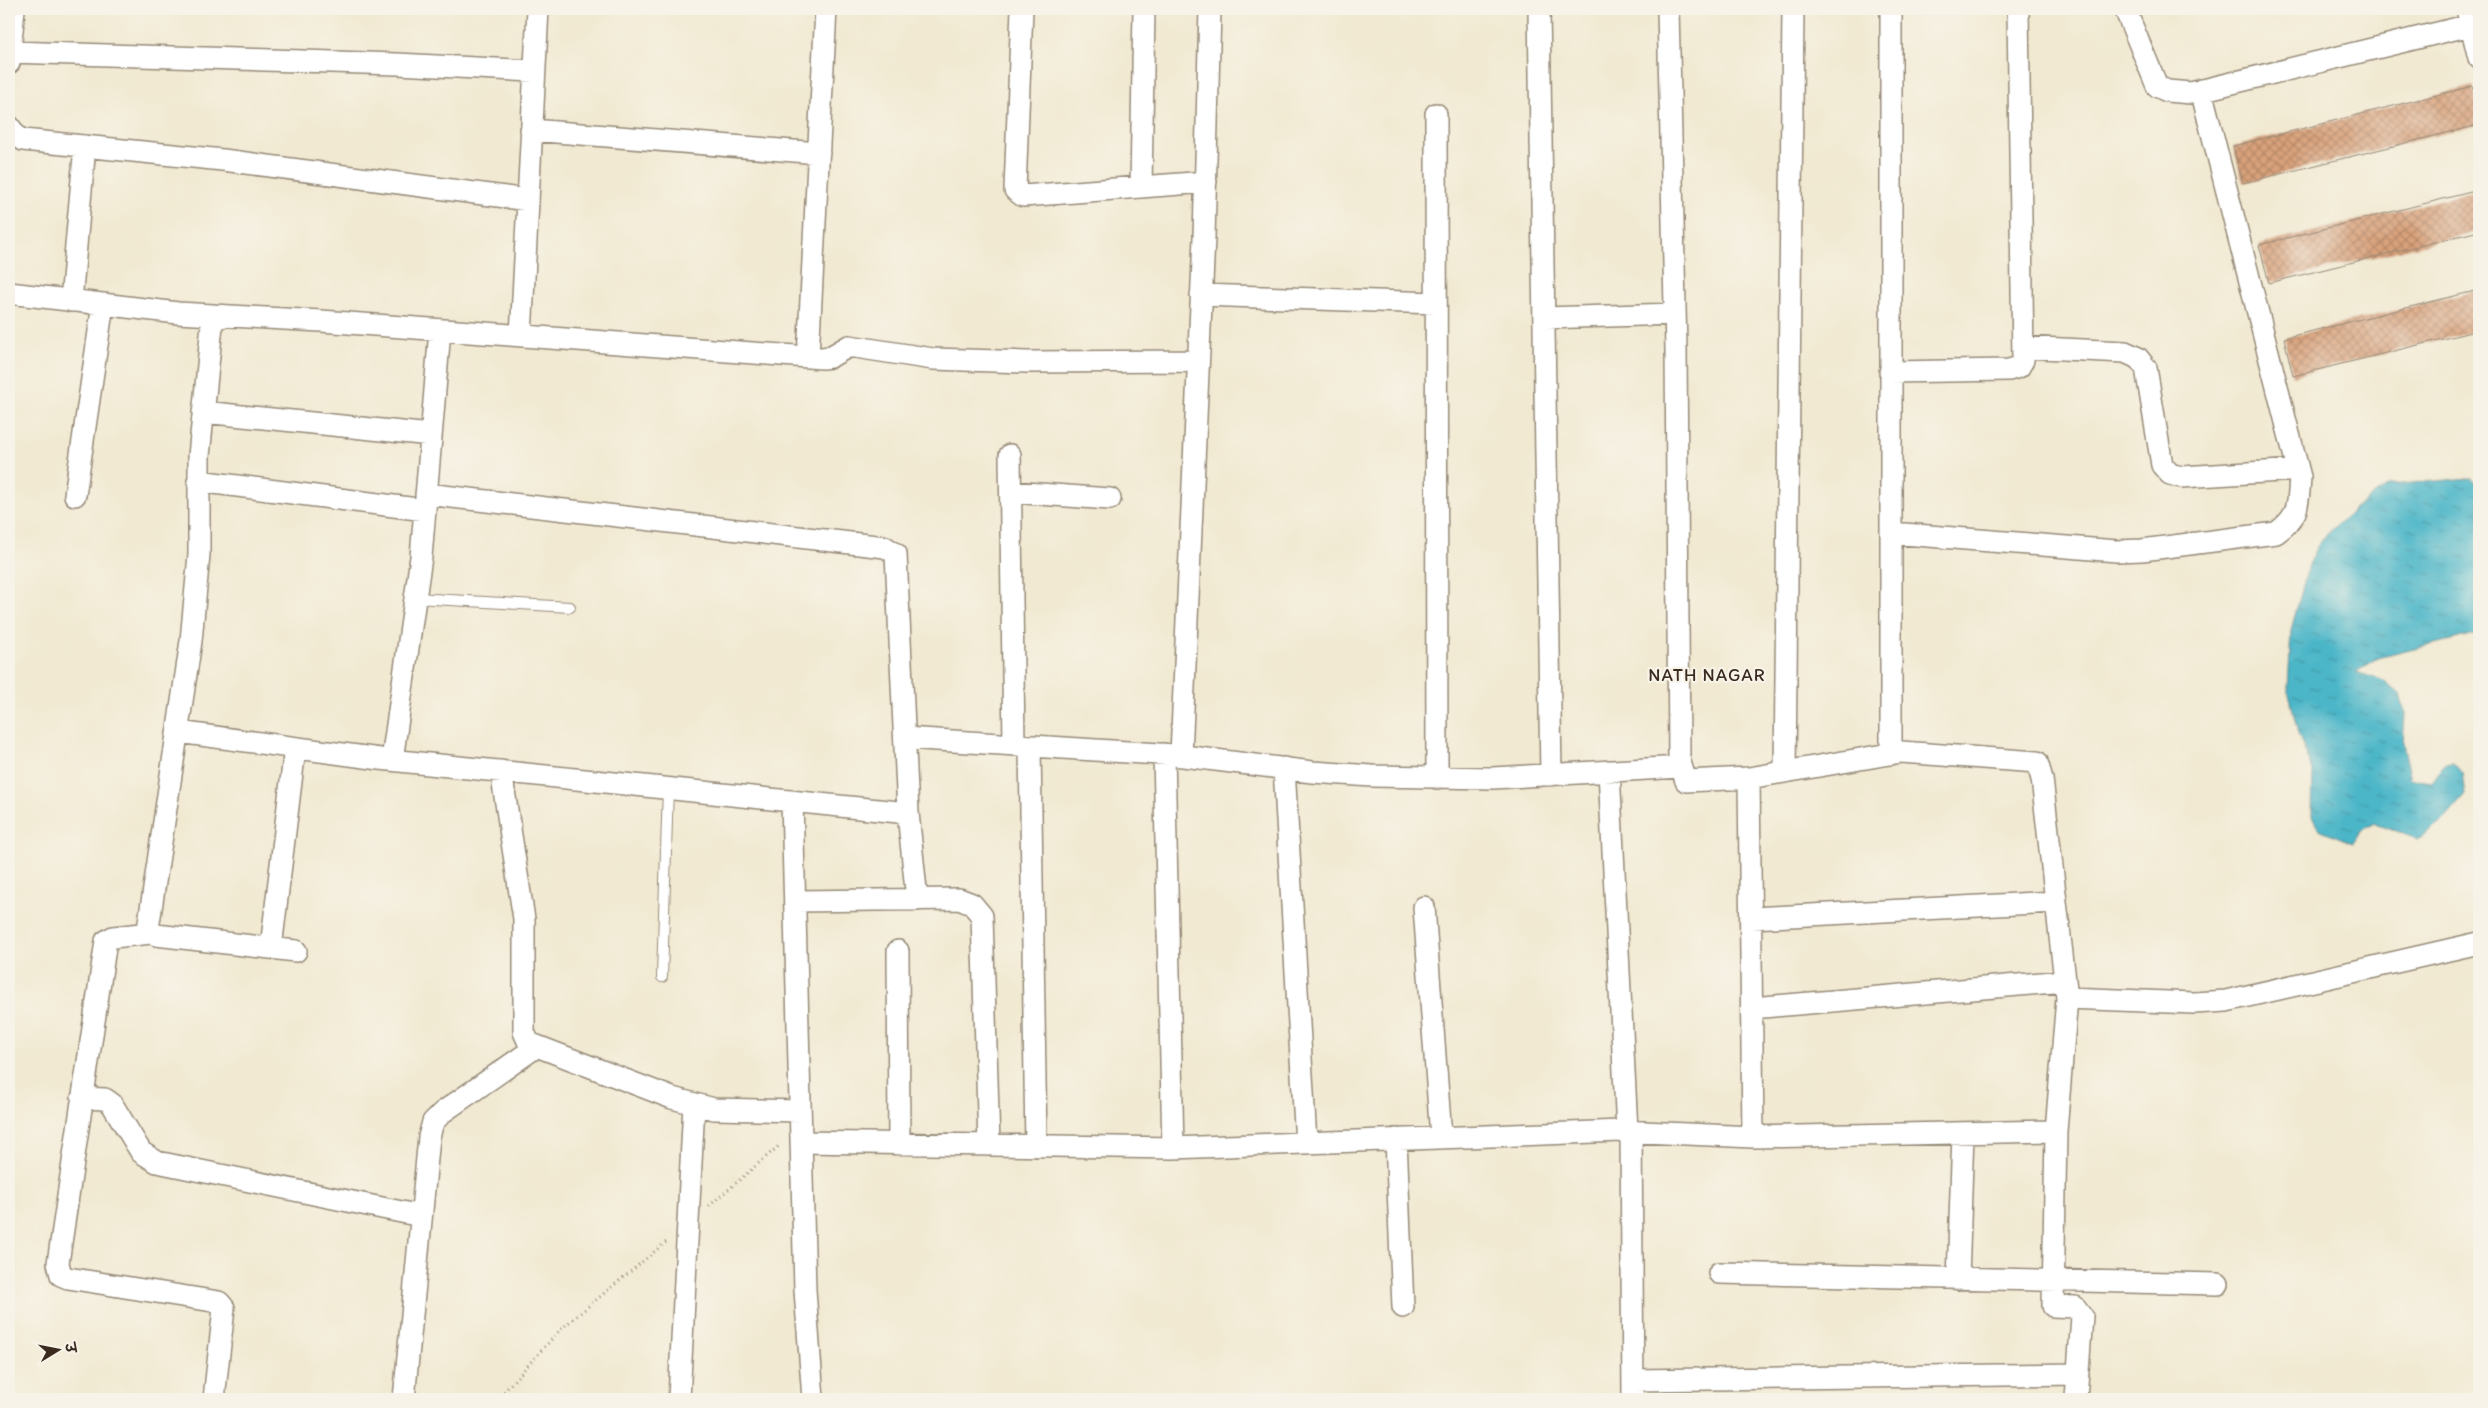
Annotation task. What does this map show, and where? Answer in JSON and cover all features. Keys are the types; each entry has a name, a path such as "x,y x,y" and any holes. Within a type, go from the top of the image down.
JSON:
{"street":[{"path":"14,9 9,57 397,64 534,71"},
{"path":"521,336 538,9"},
{"path":"808,357 826,9"},
{"path":"1022,9 1013,179 1015,190 1023,196 1206,182"},
{"path":"1141,187 1144,9"},
{"path":"1172,1148 1172,755 1198,361 1206,182 1210,9"},
{"path":"1539,9 1551,775"},
{"path":"1668,9 1675,314 1678,759 1686,780 1750,778 1902,752 2037,762 2042,779 2066,989 2056,1131 2052,1306 2075,1307 2082,1316 2076,1399"},
{"path":"1785,772 1793,9"},
{"path":"1891,9 1891,754"},
{"path":"1890,372 2009,370 2019,367 2023,360 2018,9"},
{"path":"2125,9 2157,86 2168,92 2200,90 2472,19 2479,58"},
{"path":"1891,533 2117,551 2142,550 2276,533 2290,523 2298,505 2300,477 2200,90"},
{"path":"1436,114 1437,778"},
{"path":"9,126 16,136 23,140 223,160 528,200"},
{"path":"531,130 819,153"},
{"path":"72,300 85,146"},
{"path":"9,293 213,315 808,357 830,357 849,346 933,359 1028,362 1198,361"},
{"path":"1201,295 1436,303"},
{"path":"75,495 103,304"},
{"path":"1544,318 1675,314"},
{"path":"151,933 147,922 191,641 199,556 198,481 213,315"},
{"path":"392,760 415,598 426,502 440,330"},
{"path":"2022,347 2125,352 2138,358 2146,368 2162,465 2170,474 2180,477 2298,470"},
{"path":"203,412 431,435"},
{"path":"1010,455 1036,1146"},
{"path":"198,481 885,547 896,554 898,566 908,813 917,900"},
{"path":"1011,492 1110,499"},
{"path":"178,732 392,760 908,813"},
{"path":"905,738 1172,755 1372,776 1437,778 1551,775 1681,767"},
{"path":"271,948 295,748"},
{"path":"1284,768 1306,1143"},
{"path":"501,771 524,919 524,1032 529,1043 672,1098 694,1104 714,1109 800,1112"},
{"path":"1609,771 1629,1131 1633,1389 2078,1374"},
{"path":"1750,778 1754,1137"},
{"path":"792,801 805,1290 813,1399"},
{"path":"794,901 959,900 972,904 982,916 989,1145"},
{"path":"1751,918 2056,902"},
{"path":"1424,907 1441,1137"},
{"path":"214,1399 224,1308 219,1302 212,1299 68,1278 62,1275 58,1263 106,941 113,936 151,933 296,951"},
{"path":"1752,1008 2066,989 2194,1003 2226,1001 2479,944"},
{"path":"898,951 899,1144"},
{"path":"404,1399 428,1137 434,1122 443,1112 536,1047"},
{"path":"82,1098 105,1099 112,1104 141,1152 157,1162 421,1216"},
{"path":"679,1399 694,1104"},
{"path":"801,1142 1172,1148 1629,1131 1754,1137 2056,1131"},
{"path":"1958,1279 1963,1133"},
{"path":"1396,1139 1403,1307"},
{"path":"1719,1273 2053,1282 2218,1284"}],"lane":[{"path":"415,598 570,607"},
{"path":"662,977 668,788"}],"path":[{"path":"497,1399 561,1329 688,1224 777,1146 788,1142 801,1142"}],"water":[{"path":"2471,478 2479,487 2479,633 2378,658 2356,672 2384,681 2400,694 2405,714 2403,744 2411,779 2431,782 2444,764 2452,763 2463,773 2466,795 2447,817 2418,839 2375,823 2360,831 2353,843 2319,829 2312,816 2313,770 2298,734 2288,688 2291,630 2308,567 2321,540 2353,510 2389,485"}],"building":[{"path":"2473,86 2479,110 2479,125 2243,183 2233,146"},
{"path":"2479,190 2479,231 2269,283 2259,245"},
{"path":"2479,290 2479,330 2293,376 2284,338"}],"district":[{"name":"NATH NAGAR","path":"1707,675"}]}
